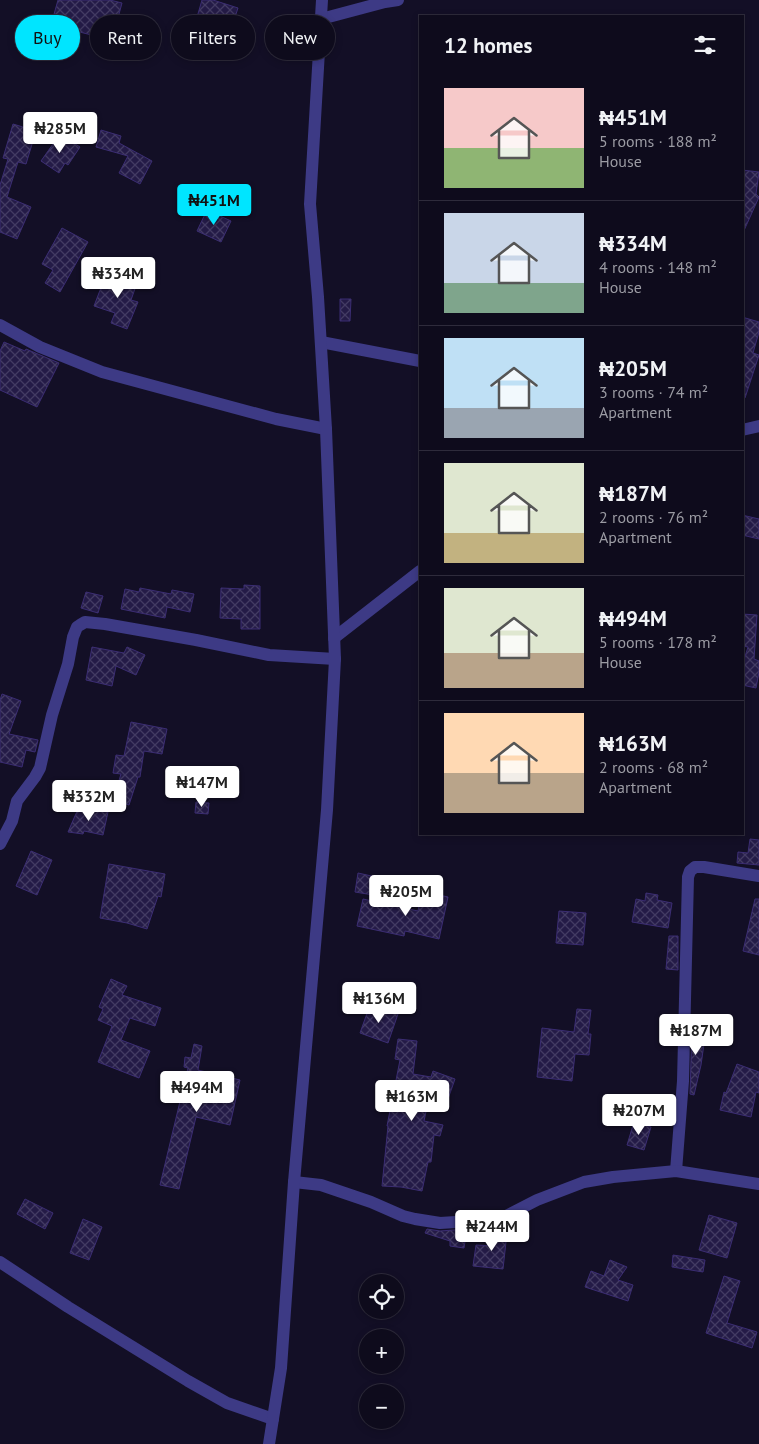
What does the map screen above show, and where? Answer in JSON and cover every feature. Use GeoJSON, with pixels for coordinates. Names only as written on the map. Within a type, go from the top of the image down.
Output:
{"type":"FeatureCollection","features":[{"type":"Feature","properties":{"kind":"street"},"geometry":{"type":"LineString","coordinates":[[322,0],[322,15]]}},
{"type":"Feature","properties":{"kind":"street"},"geometry":{"type":"LineString","coordinates":[[335,15],[398,0]]}},
{"type":"Feature","properties":{"kind":"street"},"geometry":{"type":"LineString","coordinates":[[269,1444],[281,1368],[294,1182],[328,810],[335,659],[326,428],[310,204],[319,60]]}},
{"type":"Feature","properties":{"kind":"street"},"geometry":{"type":"LineString","coordinates":[[1,326],[40,347],[102,372],[276,419],[326,428]]}},
{"type":"Feature","properties":{"kind":"street"},"geometry":{"type":"LineString","coordinates":[[321,342],[419,361]]}},
{"type":"Feature","properties":{"kind":"street"},"geometry":{"type":"LineString","coordinates":[[744,430],[759,426]]}},
{"type":"Feature","properties":{"kind":"street"},"geometry":{"type":"LineString","coordinates":[[334,638],[419,572]]}},
{"type":"Feature","properties":{"kind":"street"},"geometry":{"type":"LineString","coordinates":[[0,844],[12,821],[17,801],[40,768],[52,715],[68,664],[72,637],[80,625],[86,622],[105,624],[269,655],[335,659]]}},
{"type":"Feature","properties":{"kind":"street"},"geometry":{"type":"LineString","coordinates":[[676,1171],[683,1081],[688,877],[690,870],[695,866],[759,876]]}},
{"type":"Feature","properties":{"kind":"street"},"geometry":{"type":"LineString","coordinates":[[294,1182],[321,1185],[371,1202],[403,1216],[440,1223],[488,1220],[506,1216],[537,1200],[584,1182],[613,1177],[676,1171],[759,1184]]}},
{"type":"Feature","properties":{"kind":"street"},"geometry":{"type":"LineString","coordinates":[[0,1262],[68,1308],[188,1381],[227,1403],[273,1419]]}},
{"type":"Feature","properties":{"kind":"building"},"geometry":{"type":"Polygon","coordinates":[[[58,0],[110,0],[122,3],[119,15],[90,15],[90,35],[80,32],[80,15],[54,15],[58,0]]]}},
{"type":"Feature","properties":{"kind":"building"},"geometry":{"type":"Polygon","coordinates":[[[202,0],[213,0],[238,8],[236,15],[198,15],[202,0]]]}},
{"type":"Feature","properties":{"kind":"building"},"geometry":{"type":"Polygon","coordinates":[[[13,124],[36,131],[26,164],[18,162],[7,197],[31,207],[17,239],[0,232],[0,185],[8,159],[3,158],[13,124]]]}},
{"type":"Feature","properties":{"kind":"building"},"geometry":{"type":"Polygon","coordinates":[[[101,130],[121,136],[119,143],[152,161],[140,184],[119,173],[128,156],[96,147],[101,130]]]}},
{"type":"Feature","properties":{"kind":"building"},"geometry":{"type":"Polygon","coordinates":[[[60,134],[80,147],[68,165],[65,163],[59,173],[41,161],[60,134]]]}},
{"type":"Feature","properties":{"kind":"building"},"geometry":{"type":"Polygon","coordinates":[[[744,170],[759,172],[756,194],[759,197],[744,231],[744,170]]]}},
{"type":"Feature","properties":{"kind":"building"},"geometry":{"type":"Polygon","coordinates":[[[207,210],[231,221],[221,242],[197,231],[207,210]]]}},
{"type":"Feature","properties":{"kind":"building"},"geometry":{"type":"Polygon","coordinates":[[[62,228],[88,242],[60,292],[45,283],[53,270],[42,264],[62,228]]]}},
{"type":"Feature","properties":{"kind":"building"},"geometry":{"type":"Polygon","coordinates":[[[107,272],[137,283],[131,300],[138,302],[127,329],[111,323],[115,313],[94,306],[107,272]]]}},
{"type":"Feature","properties":{"kind":"building"},"geometry":{"type":"Polygon","coordinates":[[[340,299],[351,299],[350,321],[340,321],[340,299]]]}},
{"type":"Feature","properties":{"kind":"building"},"geometry":{"type":"Polygon","coordinates":[[[744,318],[759,322],[759,332],[753,353],[759,355],[745,398],[744,318]]]}},
{"type":"Feature","properties":{"kind":"building"},"geometry":{"type":"Polygon","coordinates":[[[4,342],[59,363],[37,407],[0,390],[0,351],[4,342]]]}},
{"type":"Feature","properties":{"kind":"building"},"geometry":{"type":"Polygon","coordinates":[[[744,515],[759,519],[759,539],[744,535],[744,515]]]}},
{"type":"Feature","properties":{"kind":"building"},"geometry":{"type":"Polygon","coordinates":[[[244,585],[260,586],[260,629],[241,629],[241,619],[220,618],[221,588],[244,589],[244,585]]]}},
{"type":"Feature","properties":{"kind":"building"},"geometry":{"type":"Polygon","coordinates":[[[140,588],[171,594],[172,590],[194,594],[190,612],[167,607],[165,618],[121,609],[125,589],[139,592],[140,588]]]}},
{"type":"Feature","properties":{"kind":"building"},"geometry":{"type":"Polygon","coordinates":[[[86,592],[103,596],[98,613],[81,608],[86,592]]]}},
{"type":"Feature","properties":{"kind":"building"},"geometry":{"type":"Polygon","coordinates":[[[744,614],[757,615],[754,659],[759,661],[759,672],[756,688],[744,685],[744,660],[748,647],[744,646],[744,614]]]}},
{"type":"Feature","properties":{"kind":"building"},"geometry":{"type":"Polygon","coordinates":[[[92,647],[124,653],[127,647],[145,655],[136,675],[116,666],[112,686],[86,680],[92,647]]]}},
{"type":"Feature","properties":{"kind":"building"},"geometry":{"type":"Polygon","coordinates":[[[2,694],[21,701],[9,734],[38,740],[35,752],[26,750],[22,767],[0,762],[0,700],[2,694]]]}},
{"type":"Feature","properties":{"kind":"building"},"geometry":{"type":"Polygon","coordinates":[[[131,722],[167,729],[162,754],[144,751],[140,777],[138,777],[129,805],[113,800],[121,774],[113,773],[116,755],[124,756],[131,722]]]}},
{"type":"Feature","properties":{"kind":"building"},"geometry":{"type":"Polygon","coordinates":[[[196,802],[209,803],[208,814],[195,813],[196,802]]]}},
{"type":"Feature","properties":{"kind":"building"},"geometry":{"type":"Polygon","coordinates":[[[78,809],[89,814],[91,809],[108,812],[103,835],[84,831],[83,834],[68,832],[78,809]]]}},
{"type":"Feature","properties":{"kind":"building"},"geometry":{"type":"Polygon","coordinates":[[[750,839],[759,840],[759,865],[737,863],[738,852],[748,853],[750,839]]]}},
{"type":"Feature","properties":{"kind":"building"},"geometry":{"type":"Polygon","coordinates":[[[31,851],[52,860],[37,895],[16,886],[31,851]]]}},
{"type":"Feature","properties":{"kind":"building"},"geometry":{"type":"Polygon","coordinates":[[[109,864],[165,874],[161,897],[158,896],[147,929],[100,918],[109,864]]]}},
{"type":"Feature","properties":{"kind":"building"},"geometry":{"type":"Polygon","coordinates":[[[358,873],[376,877],[373,895],[355,892],[358,873]]]}},
{"type":"Feature","properties":{"kind":"building"},"geometry":{"type":"Polygon","coordinates":[[[422,891],[448,897],[439,939],[405,931],[404,936],[357,926],[363,899],[418,911],[422,891]]]}},
{"type":"Feature","properties":{"kind":"building"},"geometry":{"type":"Polygon","coordinates":[[[646,893],[658,895],[657,900],[672,903],[668,928],[632,922],[636,899],[645,901],[646,893]]]}},
{"type":"Feature","properties":{"kind":"building"},"geometry":{"type":"Polygon","coordinates":[[[755,899],[759,899],[759,955],[743,951],[755,899]]]}},
{"type":"Feature","properties":{"kind":"building"},"geometry":{"type":"Polygon","coordinates":[[[559,911],[586,913],[583,945],[556,943],[559,911]]]}},
{"type":"Feature","properties":{"kind":"building"},"geometry":{"type":"Polygon","coordinates":[[[669,936],[678,936],[678,970],[666,969],[669,936]]]}},
{"type":"Feature","properties":{"kind":"building"},"geometry":{"type":"Polygon","coordinates":[[[111,979],[127,986],[122,995],[161,1008],[155,1026],[130,1018],[121,1040],[150,1051],[139,1078],[98,1062],[112,1026],[98,1020],[103,1009],[99,1007],[111,979]]]}},
{"type":"Feature","properties":{"kind":"building"},"geometry":{"type":"Polygon","coordinates":[[[370,1005],[398,1014],[388,1043],[360,1033],[370,1005]]]}},
{"type":"Feature","properties":{"kind":"building"},"geometry":{"type":"Polygon","coordinates":[[[577,1009],[591,1010],[588,1034],[591,1034],[589,1055],[575,1054],[572,1081],[537,1077],[542,1028],[574,1032],[577,1009]]]}},
{"type":"Feature","properties":{"kind":"building"},"geometry":{"type":"Polygon","coordinates":[[[692,1028],[706,1030],[694,1095],[690,1094],[692,1028]]]}},
{"type":"Feature","properties":{"kind":"building"},"geometry":{"type":"Polygon","coordinates":[[[398,1039],[417,1041],[413,1074],[431,1077],[433,1071],[455,1079],[448,1099],[430,1093],[424,1121],[443,1125],[440,1136],[434,1135],[431,1162],[428,1162],[422,1191],[382,1186],[387,1126],[400,1060],[395,1059],[398,1039]]]}},
{"type":"Feature","properties":{"kind":"building"},"geometry":{"type":"Polygon","coordinates":[[[194,1044],[202,1046],[198,1070],[240,1080],[230,1125],[196,1117],[179,1189],[160,1185],[188,1068],[184,1067],[185,1057],[191,1058],[194,1044]]]}},
{"type":"Feature","properties":{"kind":"building"},"geometry":{"type":"Polygon","coordinates":[[[737,1064],[759,1072],[759,1093],[756,1092],[751,1117],[720,1110],[724,1092],[726,1093],[737,1064]]]}},
{"type":"Feature","properties":{"kind":"building"},"geometry":{"type":"Polygon","coordinates":[[[634,1122],[651,1127],[644,1150],[627,1145],[634,1122]]]}},
{"type":"Feature","properties":{"kind":"building"},"geometry":{"type":"Polygon","coordinates":[[[25,1199],[53,1213],[45,1229],[17,1214],[25,1199]]]}},
{"type":"Feature","properties":{"kind":"building"},"geometry":{"type":"Polygon","coordinates":[[[709,1215],[737,1223],[727,1258],[699,1250],[709,1215]]]}},
{"type":"Feature","properties":{"kind":"building"},"geometry":{"type":"Polygon","coordinates":[[[83,1219],[102,1227],[89,1260],[70,1253],[83,1219]]]}},
{"type":"Feature","properties":{"kind":"building"},"geometry":{"type":"Polygon","coordinates":[[[508,1224],[503,1269],[473,1266],[476,1245],[495,1246],[502,1225],[508,1224]]]}},
{"type":"Feature","properties":{"kind":"building"},"geometry":{"type":"Polygon","coordinates":[[[427,1229],[440,1231],[467,1229],[464,1248],[450,1246],[450,1241],[425,1233],[427,1229]]]}},
{"type":"Feature","properties":{"kind":"building"},"geometry":{"type":"Polygon","coordinates":[[[673,1255],[705,1260],[703,1272],[672,1267],[673,1255]]]}},
{"type":"Feature","properties":{"kind":"building"},"geometry":{"type":"Polygon","coordinates":[[[610,1260],[627,1267],[618,1280],[633,1285],[628,1301],[585,1287],[591,1271],[604,1276],[610,1260]]]}},
{"type":"Feature","properties":{"kind":"building"},"geometry":{"type":"Polygon","coordinates":[[[724,1276],[740,1281],[727,1323],[757,1332],[752,1348],[706,1333],[724,1276]]]}}]}
